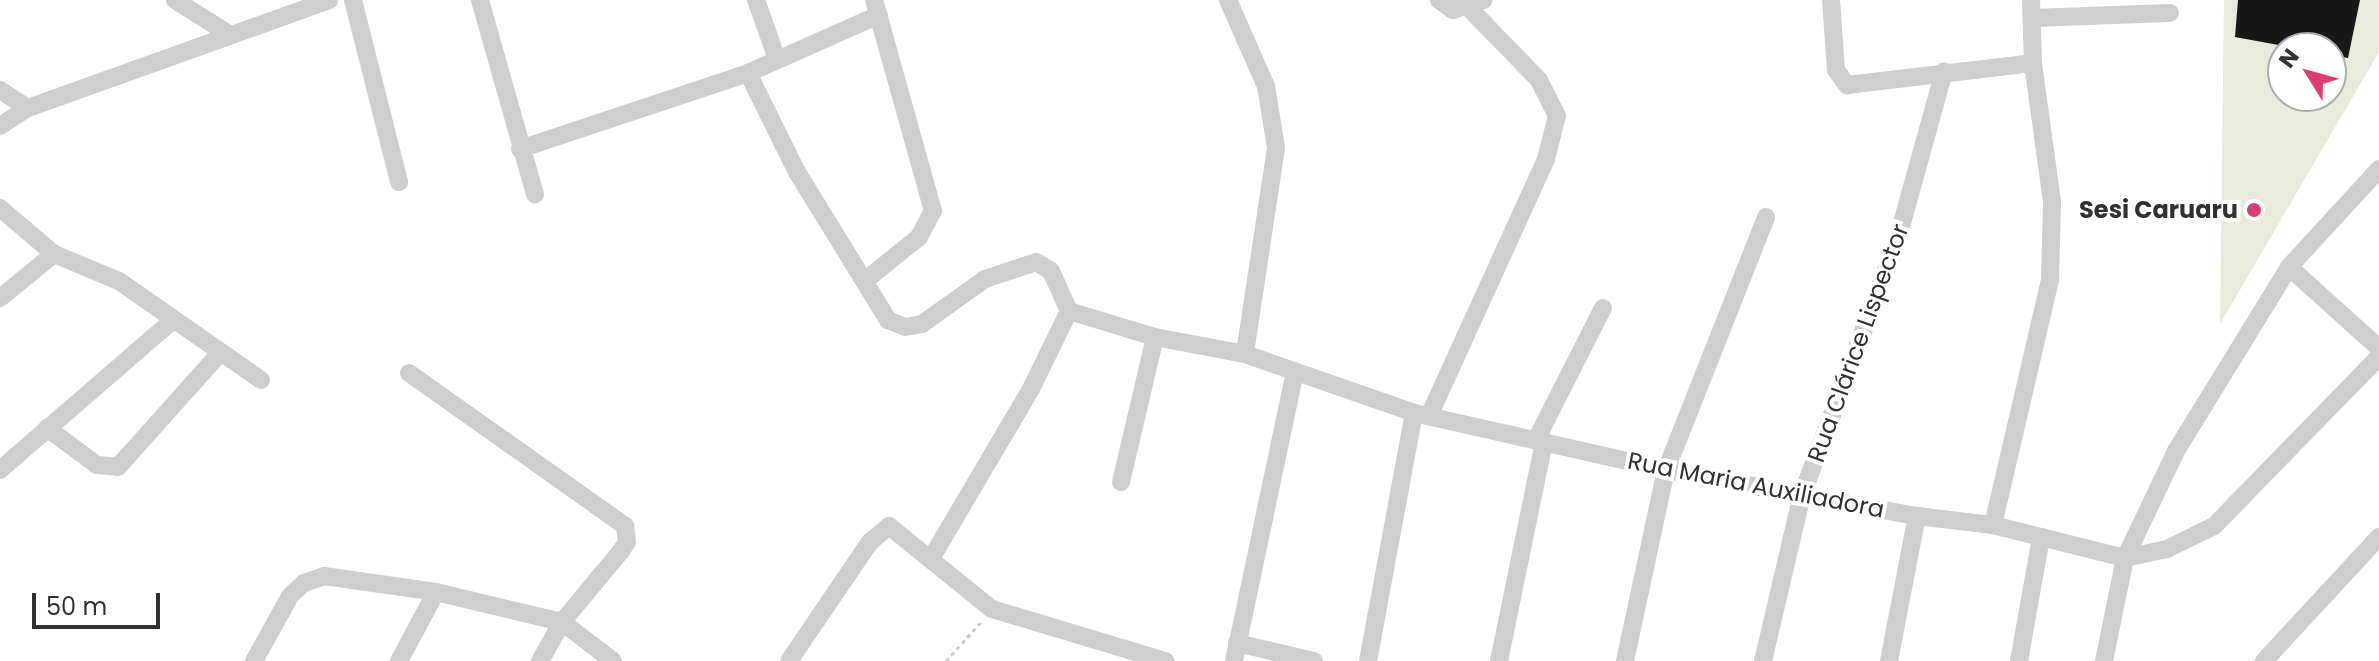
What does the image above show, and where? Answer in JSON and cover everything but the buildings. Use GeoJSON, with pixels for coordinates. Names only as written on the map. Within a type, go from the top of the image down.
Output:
{"type":"FeatureCollection","features":[{"type":"Feature","properties":{"kind":"street"},"geometry":{"type":"LineString","coordinates":[[175,0],[227,33]]}},
{"type":"Feature","properties":{"kind":"street"},"geometry":{"type":"LineString","coordinates":[[0,126],[28,108],[227,33],[329,0]]}},
{"type":"Feature","properties":{"kind":"street"},"geometry":{"type":"LineString","coordinates":[[353,0],[399,182]]}},
{"type":"Feature","properties":{"kind":"street"},"geometry":{"type":"LineString","coordinates":[[480,0],[535,194]]}},
{"type":"Feature","properties":{"kind":"street"},"geometry":{"type":"LineString","coordinates":[[756,0],[777,59]]}},
{"type":"Feature","properties":{"kind":"street"},"geometry":{"type":"LineString","coordinates":[[1228,0],[1266,86],[1276,148],[1245,354]]}},
{"type":"Feature","properties":{"kind":"street"},"geometry":{"type":"LineString","coordinates":[[1368,661],[1421,415],[1546,159],[1557,116],[1539,80],[1476,3],[1447,9],[1439,0]]}},
{"type":"Feature","properties":{"kind":"street"},"geometry":{"type":"LineString","coordinates":[[1831,0],[1836,70],[1843,83],[2033,63]]}},
{"type":"Feature","properties":{"kind":"street"},"geometry":{"type":"LineString","coordinates":[[520,149],[748,73],[876,8],[933,211],[919,237],[867,279]]}},
{"type":"Feature","properties":{"kind":"street"},"geometry":{"type":"LineString","coordinates":[[1993,525],[2050,280],[2052,202],[2033,63],[2031,9],[2170,13]]}},
{"type":"Feature","properties":{"kind":"street","name":"Rua Clárice Lispector"},"geometry":{"type":"LineString","coordinates":[[1763,661],[1802,495],[1897,241],[1944,71]]}},
{"type":"Feature","properties":{"kind":"street"},"geometry":{"type":"LineString","coordinates":[[748,73],[797,172],[867,279],[888,320],[905,327],[922,324],[985,279],[1036,262],[1051,271],[1069,311],[1031,389],[932,557]]}},
{"type":"Feature","properties":{"kind":"street"},"geometry":{"type":"LineString","coordinates":[[0,90],[28,108]]}},
{"type":"Feature","properties":{"kind":"street"},"geometry":{"type":"LineString","coordinates":[[2104,661],[2125,558],[2176,451],[2289,267],[2379,169]]}},
{"type":"Feature","properties":{"kind":"street"},"geometry":{"type":"LineString","coordinates":[[0,208],[54,254],[119,281],[261,380]]}},
{"type":"Feature","properties":{"kind":"street"},"geometry":{"type":"LineString","coordinates":[[1625,661],[1666,470],[1766,217]]}},
{"type":"Feature","properties":{"kind":"street"},"geometry":{"type":"LineString","coordinates":[[0,298],[54,254]]}},
{"type":"Feature","properties":{"kind":"street"},"geometry":{"type":"LineString","coordinates":[[2289,267],[2379,348]]}},
{"type":"Feature","properties":{"kind":"street"},"geometry":{"type":"LineString","coordinates":[[1499,661],[1540,441],[1603,308]]}},
{"type":"Feature","properties":{"kind":"street","name":"Rua Maria Auxiliadora"},"geometry":{"type":"LineString","coordinates":[[1069,311],[1155,337],[1245,354],[1421,415],[1666,470],[1917,516],[1993,525],[2125,558]]}},
{"type":"Feature","properties":{"kind":"street"},"geometry":{"type":"LineString","coordinates":[[0,470],[173,320]]}},
{"type":"Feature","properties":{"kind":"street"},"geometry":{"type":"LineString","coordinates":[[1121,482],[1155,337]]}},
{"type":"Feature","properties":{"kind":"street"},"geometry":{"type":"LineString","coordinates":[[47,428],[97,465],[118,467],[220,353]]}},
{"type":"Feature","properties":{"kind":"street"},"geometry":{"type":"LineString","coordinates":[[2125,558],[2167,549],[2214,526],[2379,357]]}},
{"type":"Feature","properties":{"kind":"street"},"geometry":{"type":"LineString","coordinates":[[1295,371],[1236,652],[1314,661]]}},
{"type":"Feature","properties":{"kind":"street"},"geometry":{"type":"LineString","coordinates":[[409,373],[625,526],[627,542],[562,622],[540,661]]}},
{"type":"Feature","properties":{"kind":"street"},"geometry":{"type":"LineString","coordinates":[[1889,661],[1917,516]]}},
{"type":"Feature","properties":{"kind":"street"},"geometry":{"type":"LineString","coordinates":[[789,661],[870,542],[889,526],[932,557],[992,609],[1165,661]]}},
{"type":"Feature","properties":{"kind":"street"},"geometry":{"type":"LineString","coordinates":[[2019,661],[2041,537]]}},
{"type":"Feature","properties":{"kind":"street"},"geometry":{"type":"LineString","coordinates":[[2264,661],[2379,537]]}},
{"type":"Feature","properties":{"kind":"street"},"geometry":{"type":"LineString","coordinates":[[254,661],[304,583],[324,576],[436,592],[562,622],[613,661]]}},
{"type":"Feature","properties":{"kind":"street"},"geometry":{"type":"LineString","coordinates":[[399,661],[436,592]]}},
{"type":"Feature","properties":{"kind":"path"},"geometry":{"type":"LineString","coordinates":[[946,661],[992,609]]}},
{"type":"Feature","properties":{"kind":"shaded area","name":"Sesi Caruaru"},"geometry":{"type":"Polygon","coordinates":[[[2224,0],[2379,0],[2379,52],[2347,107],[2347,32],[2267,32],[2267,112],[2344,112],[2220,324],[2224,0]]]}},
{"type":"Feature","properties":{"kind":"place","name":"Sesi Caruaru"},"geometry":{"type":"Point","coordinates":[2254,210]}}]}
